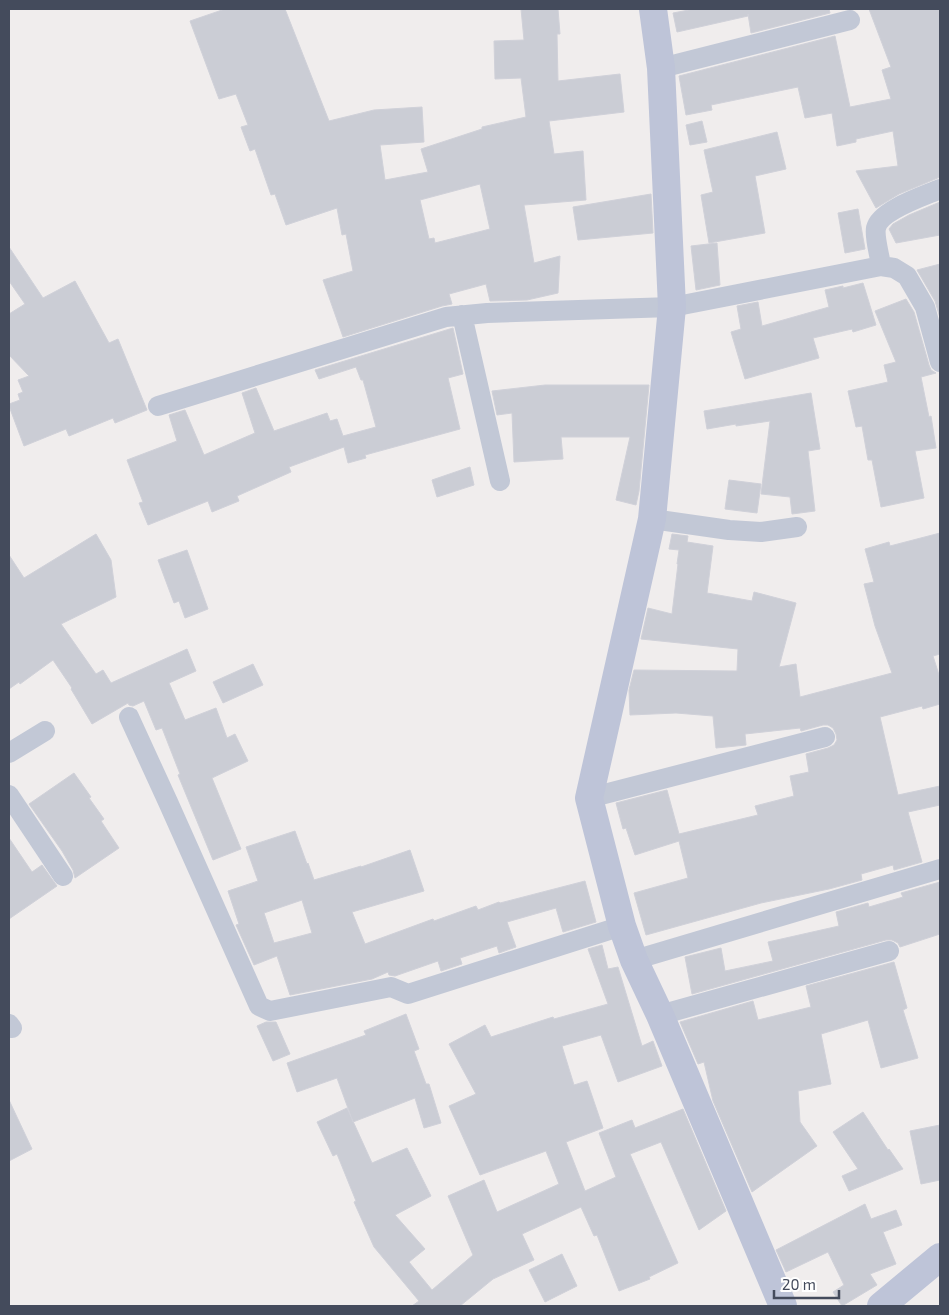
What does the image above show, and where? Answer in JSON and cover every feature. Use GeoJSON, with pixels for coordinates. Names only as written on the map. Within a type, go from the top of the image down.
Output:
{"type":"FeatureCollection","features":[{"type":"Feature","properties":{"kind":"main road"},"geometry":{"type":"LineString","coordinates":[[653,9],[661,68],[672,308],[652,519],[589,798],[622,926],[634,960],[660,1015],[783,1306]]}},
{"type":"Feature","properties":{"kind":"main road"},"geometry":{"type":"LineString","coordinates":[[881,1306],[940,1257]]}},
{"type":"Feature","properties":{"kind":"street"},"geometry":{"type":"LineString","coordinates":[[661,68],[850,20]]}},
{"type":"Feature","properties":{"kind":"street"},"geometry":{"type":"LineString","coordinates":[[881,266],[875,230],[879,220],[887,213],[940,189]]}},
{"type":"Feature","properties":{"kind":"street"},"geometry":{"type":"LineString","coordinates":[[158,406],[436,320],[462,315],[672,308],[881,266],[894,268],[907,276],[925,307],[940,362]]}},
{"type":"Feature","properties":{"kind":"street"},"geometry":{"type":"LineString","coordinates":[[462,315],[500,481]]}},
{"type":"Feature","properties":{"kind":"street"},"geometry":{"type":"LineString","coordinates":[[652,519],[729,530],[761,532],[797,528]]}},
{"type":"Feature","properties":{"kind":"street"},"geometry":{"type":"LineString","coordinates":[[129,717],[250,990],[259,1006],[270,1010],[391,987],[408,994],[622,926]]}},
{"type":"Feature","properties":{"kind":"street"},"geometry":{"type":"LineString","coordinates":[[9,753],[45,731]]}},
{"type":"Feature","properties":{"kind":"street"},"geometry":{"type":"LineString","coordinates":[[589,798],[825,737]]}},
{"type":"Feature","properties":{"kind":"street"},"geometry":{"type":"LineString","coordinates":[[9,795],[63,876]]}},
{"type":"Feature","properties":{"kind":"street"},"geometry":{"type":"LineString","coordinates":[[634,960],[940,869]]}},
{"type":"Feature","properties":{"kind":"street"},"geometry":{"type":"LineString","coordinates":[[660,1015],[889,951]]}},
{"type":"Feature","properties":{"kind":"building"},"geometry":{"type":"Polygon","coordinates":[[[225,9],[285,9],[329,121],[374,110],[422,107],[424,142],[380,145],[385,180],[428,172],[421,149],[482,129],[482,127],[526,117],[521,78],[495,79],[494,41],[524,40],[521,9],[558,9],[560,34],[557,34],[558,81],[620,74],[624,112],[549,121],[554,154],[583,151],[586,200],[524,205],[534,263],[560,256],[558,293],[527,300],[490,301],[486,284],[449,294],[452,304],[343,337],[323,280],[353,271],[346,234],[342,235],[337,208],[286,225],[275,194],[271,195],[255,149],[250,151],[241,127],[248,125],[236,94],[219,99],[190,21],[225,9]],[[480,184],[420,200],[429,239],[434,238],[435,243],[490,229],[480,184]]]}},
{"type":"Feature","properties":{"kind":"building"},"geometry":{"type":"Polygon","coordinates":[[[694,9],[829,9],[830,13],[751,33],[748,14],[748,16],[677,32],[673,13],[694,9]]]}},
{"type":"Feature","properties":{"kind":"building"},"geometry":{"type":"Polygon","coordinates":[[[869,9],[940,9],[940,177],[899,194],[876,208],[856,171],[898,166],[893,131],[856,139],[856,142],[837,146],[832,113],[805,118],[798,87],[711,105],[712,110],[686,115],[679,76],[835,36],[850,107],[891,99],[882,70],[891,67],[869,9]]]}},
{"type":"Feature","properties":{"kind":"building"},"geometry":{"type":"Polygon","coordinates":[[[702,121],[707,142],[690,145],[686,125],[702,121]]]}},
{"type":"Feature","properties":{"kind":"building"},"geometry":{"type":"Polygon","coordinates":[[[777,132],[786,169],[755,176],[765,233],[709,243],[701,195],[713,192],[704,150],[777,132]]]}},
{"type":"Feature","properties":{"kind":"building"},"geometry":{"type":"Polygon","coordinates":[[[651,194],[653,233],[578,240],[573,207],[651,194]]]}},
{"type":"Feature","properties":{"kind":"building"},"geometry":{"type":"Polygon","coordinates":[[[940,202],[940,235],[896,243],[889,229],[893,224],[940,202]]]}},
{"type":"Feature","properties":{"kind":"building"},"geometry":{"type":"Polygon","coordinates":[[[858,209],[865,249],[845,253],[838,213],[858,209]]]}},
{"type":"Feature","properties":{"kind":"building"},"geometry":{"type":"Polygon","coordinates":[[[717,243],[720,285],[696,290],[691,246],[717,243]]]}},
{"type":"Feature","properties":{"kind":"building"},"geometry":{"type":"Polygon","coordinates":[[[9,247],[43,298],[75,281],[109,343],[118,339],[147,410],[115,423],[113,418],[69,436],[66,429],[24,446],[9,406],[9,404],[20,400],[18,394],[23,392],[18,380],[29,376],[9,355],[9,314],[25,304],[9,281],[9,247]]]}},
{"type":"Feature","properties":{"kind":"building"},"geometry":{"type":"Polygon","coordinates":[[[940,264],[940,318],[935,301],[917,270],[940,264]]]}},
{"type":"Feature","properties":{"kind":"building"},"geometry":{"type":"Polygon","coordinates":[[[863,283],[876,325],[853,332],[852,329],[813,338],[819,358],[745,379],[731,332],[741,329],[737,306],[758,302],[762,326],[829,307],[825,290],[863,283]]]}},
{"type":"Feature","properties":{"kind":"building"},"geometry":{"type":"Polygon","coordinates":[[[906,299],[914,312],[931,370],[936,373],[921,377],[929,417],[931,416],[936,448],[915,451],[924,498],[881,507],[872,460],[868,460],[862,426],[856,427],[848,391],[888,382],[884,365],[896,362],[875,311],[906,299]]]}},
{"type":"Feature","properties":{"kind":"building"},"geometry":{"type":"Polygon","coordinates":[[[453,328],[463,374],[448,378],[460,429],[365,455],[366,458],[348,463],[344,447],[289,467],[291,472],[237,496],[239,501],[212,512],[208,501],[148,525],[139,503],[143,502],[127,460],[177,441],[169,415],[185,410],[204,455],[255,433],[242,393],[256,388],[274,431],[327,413],[330,421],[337,419],[343,436],[376,427],[363,380],[361,380],[356,367],[319,379],[315,370],[453,328]]]}},
{"type":"Feature","properties":{"kind":"building"},"geometry":{"type":"Polygon","coordinates":[[[545,385],[649,385],[636,505],[616,500],[630,437],[561,437],[563,459],[514,462],[512,413],[497,415],[492,391],[545,385]]]}},
{"type":"Feature","properties":{"kind":"building"},"geometry":{"type":"Polygon","coordinates":[[[811,393],[820,449],[808,451],[815,511],[792,514],[790,497],[761,494],[770,421],[707,429],[704,411],[811,393]]]}},
{"type":"Feature","properties":{"kind":"building"},"geometry":{"type":"Polygon","coordinates":[[[470,467],[474,485],[437,497],[432,480],[470,467]]]}},
{"type":"Feature","properties":{"kind":"building"},"geometry":{"type":"Polygon","coordinates":[[[729,480],[761,484],[757,513],[725,509],[729,480]]]}},
{"type":"Feature","properties":{"kind":"building"},"geometry":{"type":"Polygon","coordinates":[[[940,533],[940,654],[933,656],[940,678],[940,704],[923,709],[922,706],[880,717],[898,795],[940,786],[940,805],[908,812],[922,862],[894,870],[893,865],[861,874],[862,880],[761,903],[646,935],[634,893],[688,878],[679,841],[635,855],[626,828],[623,829],[616,803],[667,790],[679,834],[758,815],[755,806],[794,796],[790,776],[809,772],[806,754],[828,748],[834,745],[837,740],[833,728],[823,725],[801,731],[800,728],[745,734],[746,745],[716,748],[713,716],[676,713],[630,715],[629,690],[634,670],[737,671],[738,649],[641,639],[648,608],[672,614],[679,550],[669,549],[672,534],[688,536],[687,542],[713,546],[707,593],[752,601],[754,592],[796,603],[779,667],[796,664],[800,697],[892,673],[875,626],[864,584],[874,582],[865,549],[889,542],[890,546],[940,533]]]}},
{"type":"Feature","properties":{"kind":"building"},"geometry":{"type":"Polygon","coordinates":[[[96,534],[111,560],[116,597],[61,624],[96,674],[103,670],[111,683],[187,649],[196,671],[169,683],[185,720],[216,708],[227,738],[235,734],[248,761],[212,778],[241,849],[213,860],[178,775],[180,774],[162,728],[156,730],[144,701],[133,706],[128,703],[92,724],[72,688],[53,660],[20,684],[19,682],[9,689],[9,555],[24,578],[96,534]]]}},
{"type":"Feature","properties":{"kind":"building"},"geometry":{"type":"Polygon","coordinates":[[[187,550],[208,609],[185,618],[179,601],[174,603],[158,560],[187,550]]]}},
{"type":"Feature","properties":{"kind":"building"},"geometry":{"type":"Polygon","coordinates":[[[253,664],[263,685],[223,703],[213,682],[253,664]]]}},
{"type":"Feature","properties":{"kind":"building"},"geometry":{"type":"Polygon","coordinates":[[[74,773],[91,797],[89,798],[104,819],[101,821],[119,848],[75,878],[73,870],[62,851],[29,804],[74,773]]]}},
{"type":"Feature","properties":{"kind":"building"},"geometry":{"type":"Polygon","coordinates":[[[295,831],[314,880],[361,867],[410,850],[424,891],[352,912],[365,944],[433,919],[434,921],[476,906],[478,910],[499,902],[585,881],[596,922],[563,932],[556,908],[507,922],[516,947],[499,953],[497,946],[460,958],[462,964],[441,971],[438,961],[395,976],[389,975],[388,972],[372,979],[290,995],[277,956],[254,965],[236,925],[239,924],[228,891],[258,881],[246,847],[295,831]],[[302,900],[264,913],[274,943],[312,933],[302,900]]]}},
{"type":"Feature","properties":{"kind":"building"},"geometry":{"type":"Polygon","coordinates":[[[9,838],[32,872],[42,865],[57,886],[9,919],[9,838]]]}},
{"type":"Feature","properties":{"kind":"building"},"geometry":{"type":"Polygon","coordinates":[[[940,882],[940,934],[900,947],[898,943],[892,940],[886,940],[692,994],[685,957],[721,948],[725,971],[773,961],[768,942],[839,926],[836,912],[868,903],[869,907],[903,897],[901,893],[940,882]]]}},
{"type":"Feature","properties":{"kind":"building"},"geometry":{"type":"Polygon","coordinates":[[[602,945],[608,969],[618,967],[642,1046],[653,1041],[662,1066],[618,1082],[601,1035],[562,1046],[574,1085],[587,1081],[603,1128],[566,1142],[585,1191],[616,1177],[599,1133],[632,1120],[635,1128],[683,1109],[726,1211],[699,1230],[661,1142],[630,1154],[678,1263],[649,1277],[650,1279],[619,1291],[597,1235],[594,1236],[581,1207],[522,1234],[534,1260],[493,1279],[460,1306],[412,1306],[419,1301],[374,1247],[354,1202],[356,1201],[337,1154],[333,1156],[317,1122],[347,1108],[372,1163],[407,1148],[431,1196],[395,1215],[425,1249],[409,1262],[432,1290],[473,1255],[448,1196],[484,1180],[497,1212],[559,1184],[546,1151],[480,1175],[449,1106],[476,1094],[449,1044],[485,1025],[491,1037],[553,1017],[554,1019],[608,1004],[588,949],[602,945]]]}},
{"type":"Feature","properties":{"kind":"building"},"geometry":{"type":"Polygon","coordinates":[[[894,962],[907,1008],[903,1010],[918,1058],[881,1068],[868,1020],[821,1034],[831,1084],[798,1091],[800,1122],[817,1146],[752,1192],[713,1101],[704,1062],[698,1064],[680,1022],[753,1001],[758,1020],[811,1007],[806,986],[894,962]]]}},
{"type":"Feature","properties":{"kind":"building"},"geometry":{"type":"Polygon","coordinates":[[[406,1014],[419,1049],[414,1051],[426,1084],[429,1084],[441,1123],[424,1128],[415,1098],[353,1122],[337,1078],[297,1092],[287,1063],[366,1035],[364,1031],[406,1014]]]}},
{"type":"Feature","properties":{"kind":"building"},"geometry":{"type":"Polygon","coordinates":[[[266,1022],[276,1022],[290,1054],[273,1061],[257,1026],[266,1022]]]}},
{"type":"Feature","properties":{"kind":"building"},"geometry":{"type":"Polygon","coordinates":[[[9,1100],[32,1149],[9,1161],[9,1100]]]}},
{"type":"Feature","properties":{"kind":"building"},"geometry":{"type":"Polygon","coordinates":[[[863,1112],[903,1169],[849,1191],[842,1176],[858,1169],[833,1132],[863,1112]]]}},
{"type":"Feature","properties":{"kind":"building"},"geometry":{"type":"Polygon","coordinates":[[[940,1125],[940,1180],[921,1184],[910,1131],[940,1125]]]}},
{"type":"Feature","properties":{"kind":"building"},"geometry":{"type":"Polygon","coordinates":[[[865,1204],[871,1219],[896,1210],[902,1225],[883,1232],[896,1264],[870,1274],[877,1285],[842,1306],[833,1292],[844,1285],[828,1252],[786,1272],[776,1250],[865,1204]]]}},
{"type":"Feature","properties":{"kind":"building"},"geometry":{"type":"Polygon","coordinates":[[[562,1254],[577,1286],[545,1302],[529,1270],[562,1254]]]}}]}
